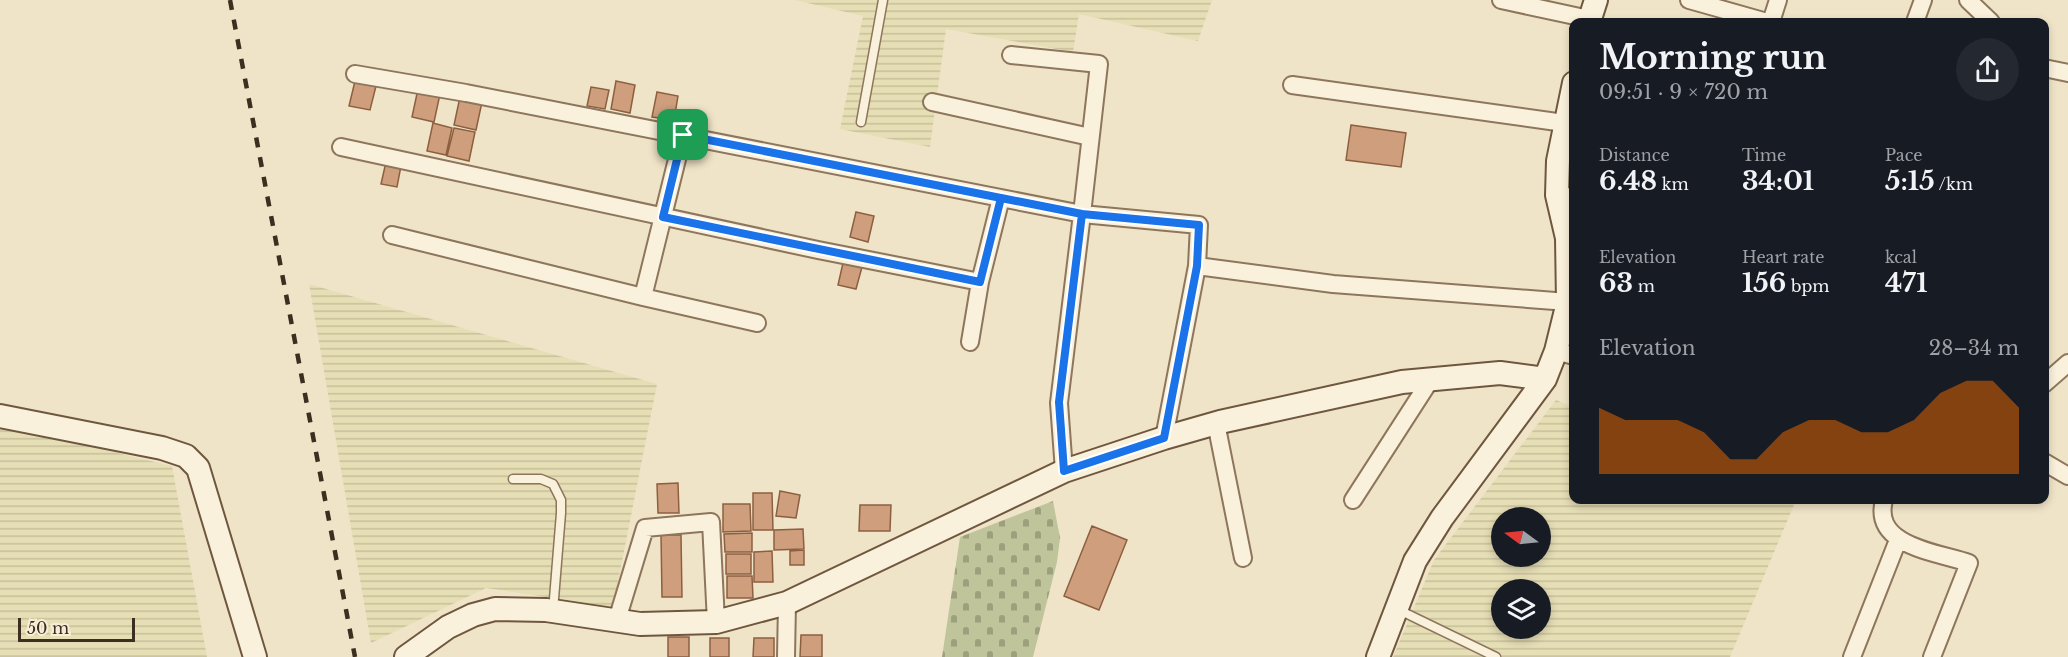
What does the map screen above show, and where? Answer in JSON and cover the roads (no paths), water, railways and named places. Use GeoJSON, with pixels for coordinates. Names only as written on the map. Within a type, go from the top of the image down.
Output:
{"type":"FeatureCollection","features":[{"type":"Feature","properties":{"kind":"street"},"geometry":{"type":"LineString","coordinates":[[1501,0],[1591,14]]}},
{"type":"Feature","properties":{"kind":"street"},"geometry":{"type":"LineString","coordinates":[[1689,0],[1754,18]]}},
{"type":"Feature","properties":{"kind":"street"},"geometry":{"type":"LineString","coordinates":[[1771,18],[1778,0]]}},
{"type":"Feature","properties":{"kind":"street"},"geometry":{"type":"LineString","coordinates":[[1916,18],[1923,0]]}},
{"type":"Feature","properties":{"kind":"street"},"geometry":{"type":"LineString","coordinates":[[1966,1],[1986,18]]}},
{"type":"Feature","properties":{"kind":"street"},"geometry":{"type":"LineString","coordinates":[[1011,55],[1099,64],[1059,402],[1064,471]]}},
{"type":"Feature","properties":{"kind":"street"},"geometry":{"type":"LineString","coordinates":[[2049,69],[2068,73]]}},
{"type":"Feature","properties":{"kind":"street"},"geometry":{"type":"LineString","coordinates":[[355,74],[683,135],[1082,214],[1199,225],[1197,266],[1164,438]]}},
{"type":"Feature","properties":{"kind":"street"},"geometry":{"type":"LineString","coordinates":[[1292,84],[1564,123]]}},
{"type":"Feature","properties":{"kind":"street"},"geometry":{"type":"LineString","coordinates":[[932,102],[1090,137]]}},
{"type":"Feature","properties":{"kind":"street"},"geometry":{"type":"LineString","coordinates":[[1378,657],[1415,561],[1431,535],[1565,353],[1568,302],[1567,238],[1565,196],[1558,161],[1569,103]]}},
{"type":"Feature","properties":{"kind":"street"},"geometry":{"type":"LineString","coordinates":[[643,297],[683,135]]}},
{"type":"Feature","properties":{"kind":"street"},"geometry":{"type":"LineString","coordinates":[[341,147],[663,217],[980,282]]}},
{"type":"Feature","properties":{"kind":"street"},"geometry":{"type":"LineString","coordinates":[[970,342],[980,282],[1001,198]]}},
{"type":"Feature","properties":{"kind":"street"},"geometry":{"type":"LineString","coordinates":[[392,235],[757,323]]}},
{"type":"Feature","properties":{"kind":"street"},"geometry":{"type":"LineString","coordinates":[[1197,266],[1333,284],[1568,302]]}},
{"type":"Feature","properties":{"kind":"street"},"geometry":{"type":"LineString","coordinates":[[2049,380],[2068,363]]}},
{"type":"Feature","properties":{"kind":"street"},"geometry":{"type":"LineString","coordinates":[[406,657],[448,627],[473,615],[495,609],[553,611],[640,624],[716,622],[787,603],[1064,471],[1164,438],[1216,423],[1402,382],[1500,373],[1545,379]]}},
{"type":"Feature","properties":{"kind":"street"},"geometry":{"type":"LineString","coordinates":[[1353,500],[1431,379]]}},
{"type":"Feature","properties":{"kind":"street"},"geometry":{"type":"LineString","coordinates":[[0,416],[141,442],[186,456],[198,468],[255,657]]}},
{"type":"Feature","properties":{"kind":"street"},"geometry":{"type":"LineString","coordinates":[[1216,423],[1243,558]]}},
{"type":"Feature","properties":{"kind":"street"},"geometry":{"type":"LineString","coordinates":[[2049,465],[2068,476]]}},
{"type":"Feature","properties":{"kind":"street"},"geometry":{"type":"LineString","coordinates":[[1883,504],[1881,513],[1886,529],[1898,540],[1969,563],[1932,657]]}},
{"type":"Feature","properties":{"kind":"street"},"geometry":{"type":"LineString","coordinates":[[617,620],[645,528],[711,522],[716,622]]}},
{"type":"Feature","properties":{"kind":"street"},"geometry":{"type":"LineString","coordinates":[[1852,657],[1898,540]]}},
{"type":"Feature","properties":{"kind":"street"},"geometry":{"type":"LineString","coordinates":[[786,657],[787,603]]}},
{"type":"Feature","properties":{"kind":"lane"},"geometry":{"type":"LineString","coordinates":[[861,122],[883,0]]}},
{"type":"Feature","properties":{"kind":"lane"},"geometry":{"type":"LineString","coordinates":[[513,479],[541,479],[553,484],[561,500],[553,611]]}},
{"type":"Feature","properties":{"kind":"lane"},"geometry":{"type":"LineString","coordinates":[[1396,608],[1496,657]]}},
{"type":"Feature","properties":{"kind":"railway"},"geometry":{"type":"LineString","coordinates":[[230,0],[355,657]]}}]}
